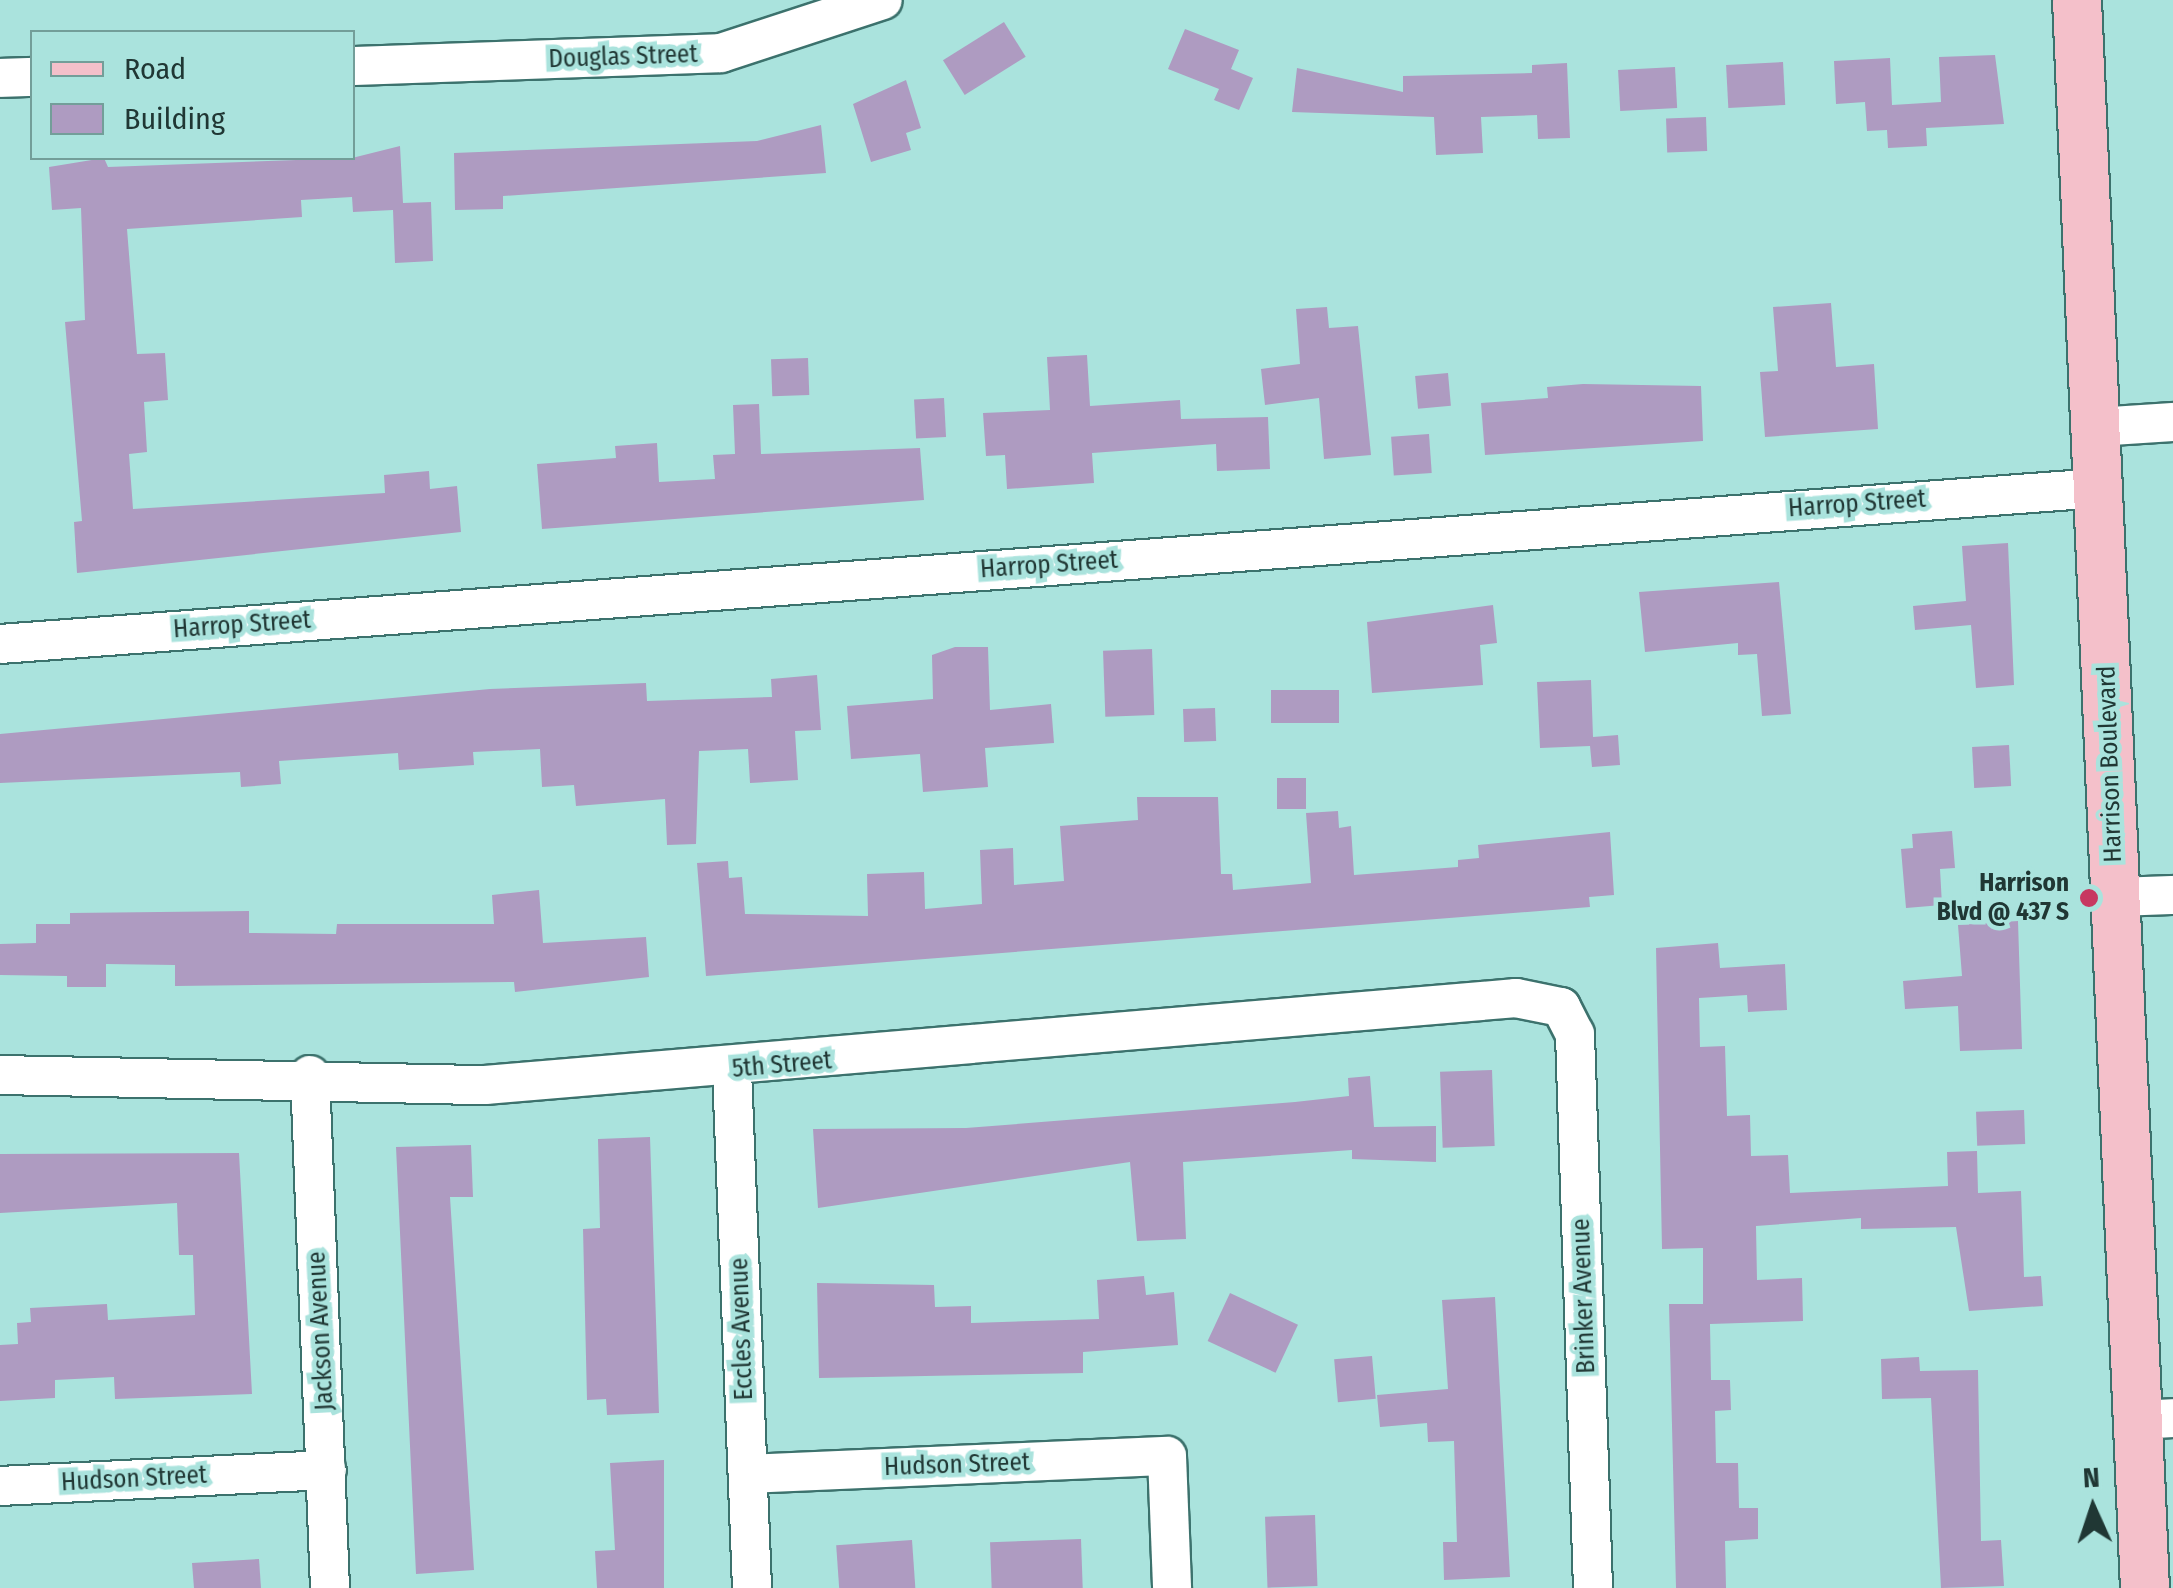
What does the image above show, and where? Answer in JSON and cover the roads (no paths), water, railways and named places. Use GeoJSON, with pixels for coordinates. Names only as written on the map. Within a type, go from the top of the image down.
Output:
{"type":"FeatureCollection","features":[{"type":"Feature","properties":{"kind":"main road","name":"Harrison Boulevard"},"geometry":{"type":"LineString","coordinates":[[2077,0],[2115,898],[2155,1419],[2144,1588]]}},
{"type":"Feature","properties":{"kind":"street","name":"Douglas Street"},"geometry":{"type":"LineString","coordinates":[[355,66],[720,54],[883,0]]}},
{"type":"Feature","properties":{"kind":"street"},"geometry":{"type":"LineString","coordinates":[[0,78],[30,76]]}},
{"type":"Feature","properties":{"kind":"street"},"geometry":{"type":"LineString","coordinates":[[2096,427],[2173,422]]}},
{"type":"Feature","properties":{"kind":"street","name":"Harrop Street"},"geometry":{"type":"LineString","coordinates":[[0,644],[2098,488]]}},
{"type":"Feature","properties":{"kind":"street"},"geometry":{"type":"LineString","coordinates":[[2115,898],[2173,895]]}},
{"type":"Feature","properties":{"kind":"street","name":"5th Street"},"geometry":{"type":"LineString","coordinates":[[0,1076],[310,1075],[485,1086],[732,1070],[1516,998],[1561,1007]]}},
{"type":"Feature","properties":{"kind":"street","name":"Brinker Avenue"},"geometry":{"type":"LineString","coordinates":[[1561,1007],[1575,1034],[1594,1588]]}},
{"type":"Feature","properties":{"kind":"street","name":"Eccles Avenue"},"geometry":{"type":"LineString","coordinates":[[732,1070],[752,1588]]}},
{"type":"Feature","properties":{"kind":"street","name":"Jackson Avenue"},"geometry":{"type":"LineString","coordinates":[[310,1075],[330,1588]]}},
{"type":"Feature","properties":{"kind":"street","name":"Hudson Street"},"geometry":{"type":"LineString","coordinates":[[748,1474],[1167,1456],[1172,1588]]}},
{"type":"Feature","properties":{"kind":"street","name":"Hudson Street"},"geometry":{"type":"LineString","coordinates":[[0,1486],[328,1470]]}},
{"type":"Feature","properties":{"kind":"place","name":"Harrison Blvd @ 437 S"},"geometry":{"type":"Point","coordinates":[2089,898]}}]}
